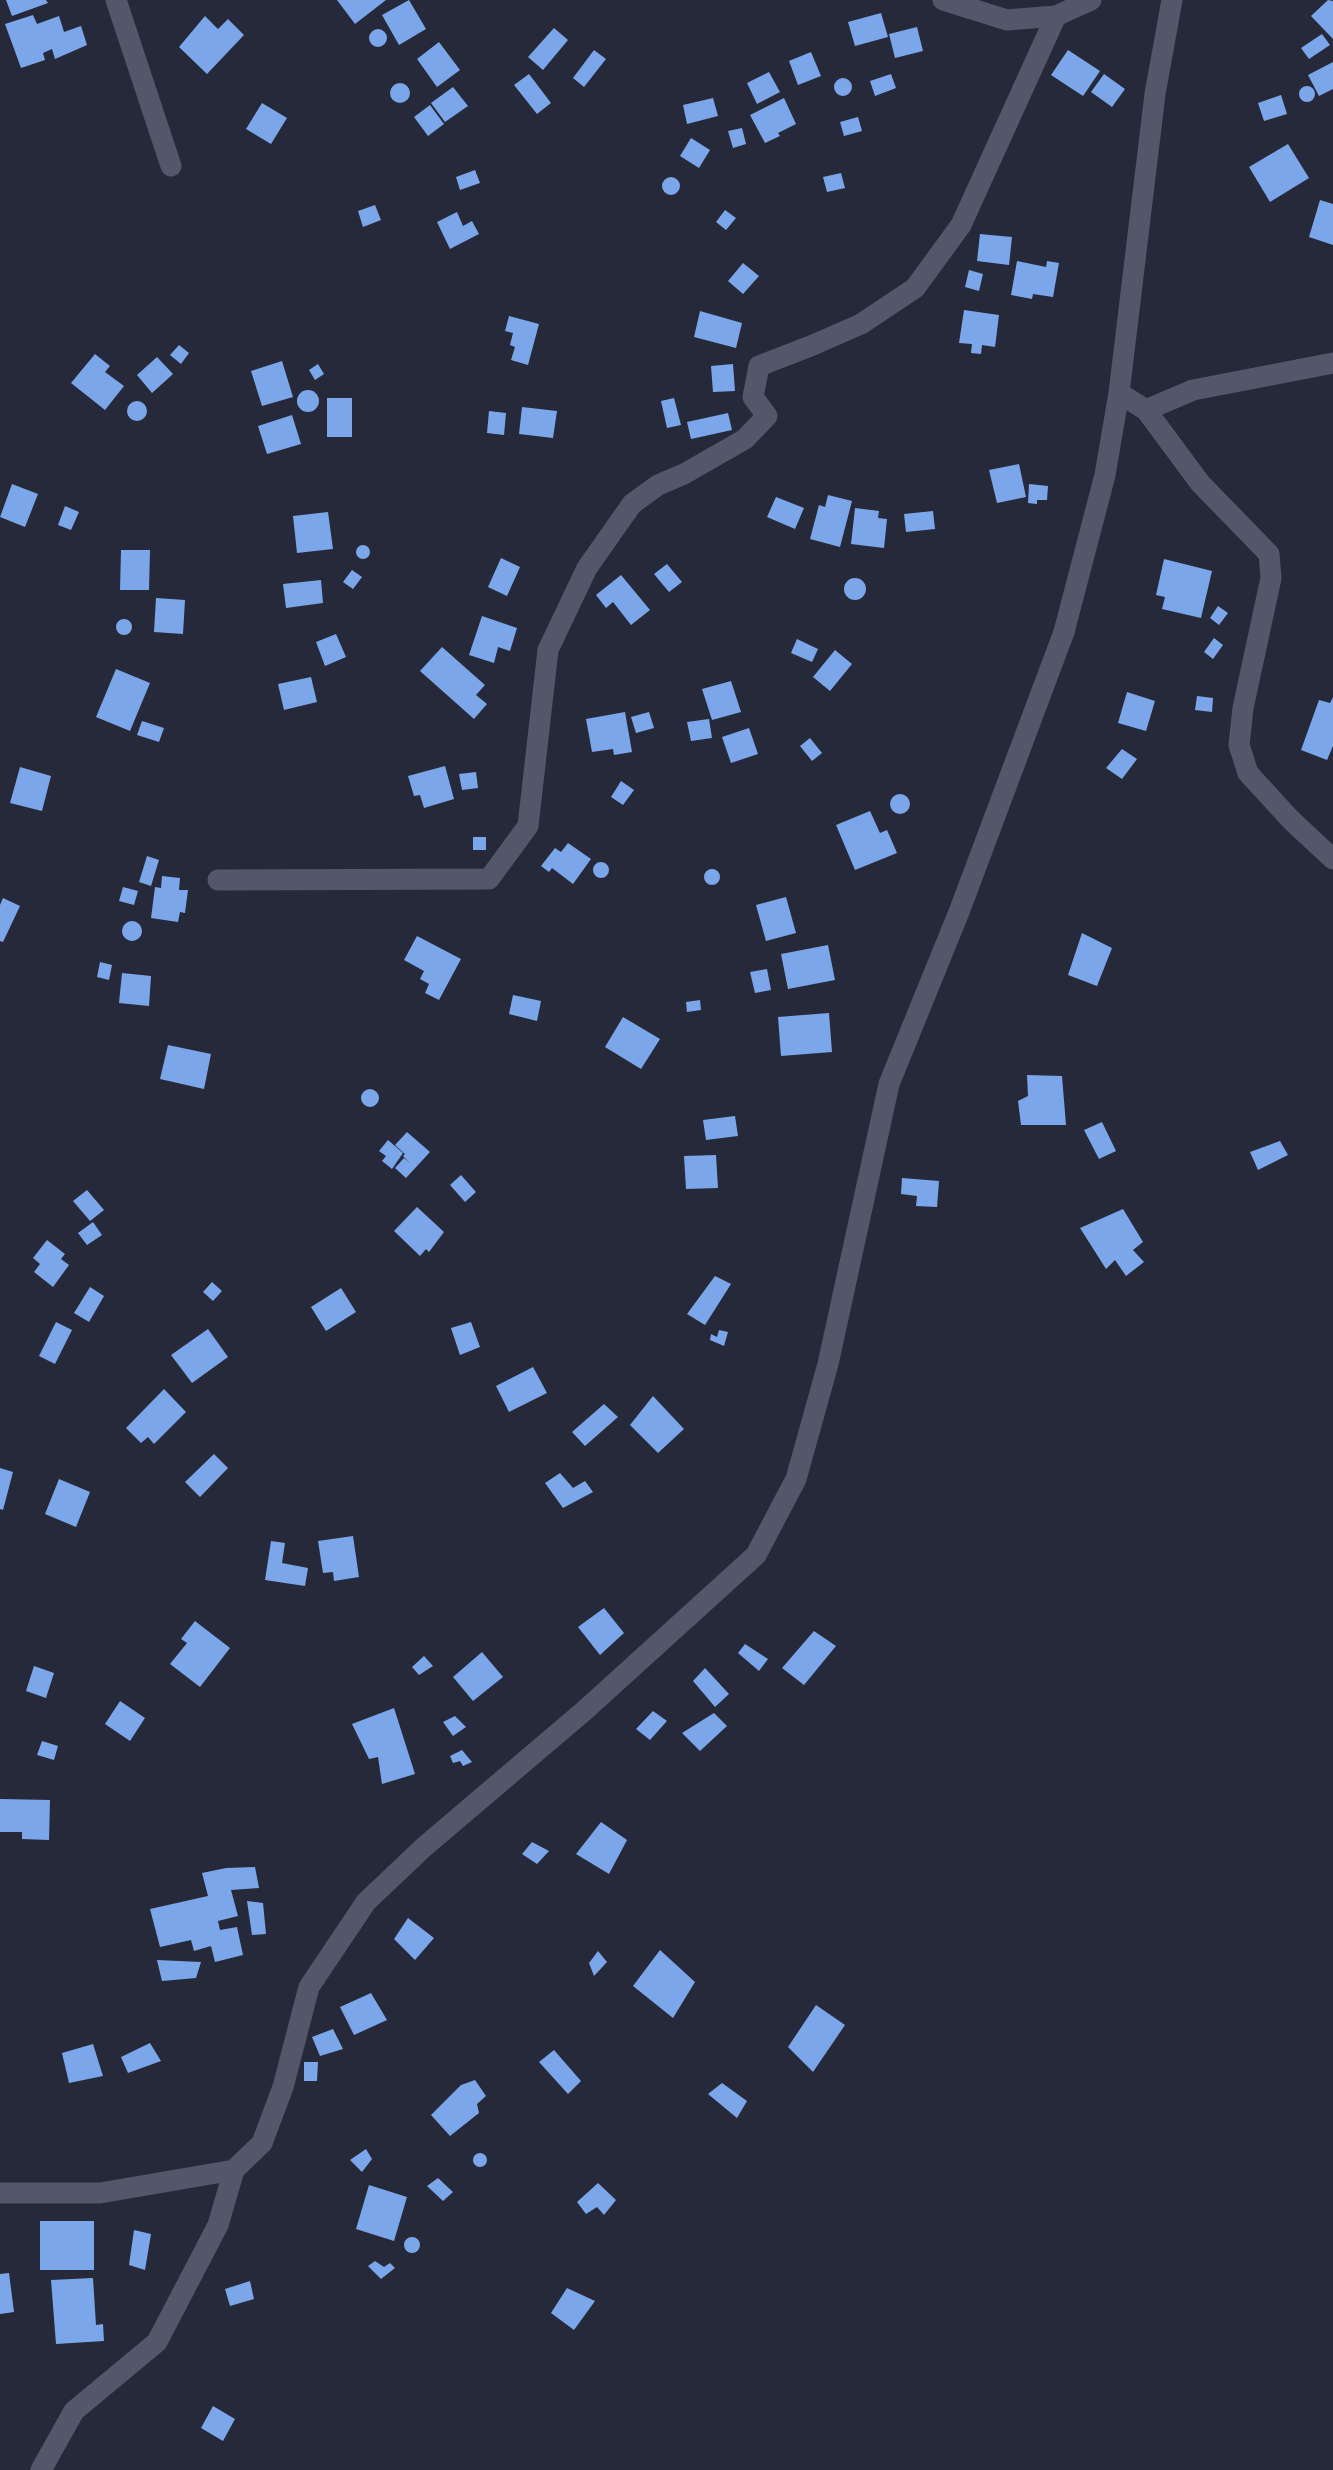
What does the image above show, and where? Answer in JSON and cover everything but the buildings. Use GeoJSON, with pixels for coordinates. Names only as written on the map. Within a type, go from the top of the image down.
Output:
{"type":"FeatureCollection","features":[{"type":"Feature","properties":{"kind":"street"},"geometry":{"type":"LineString","coordinates":[[116,0],[171,166]]}},
{"type":"Feature","properties":{"kind":"street"},"geometry":{"type":"LineString","coordinates":[[943,0],[1007,20],[1056,16],[1091,0]]}},
{"type":"Feature","properties":{"kind":"street"},"geometry":{"type":"LineString","coordinates":[[41,2470],[74,2411],[157,2342],[218,2225],[234,2170],[262,2143],[283,2087],[309,1987],[366,1902],[424,1847],[584,1712],[756,1555],[796,1479],[828,1364],[889,1084],[958,912],[1064,632],[1105,475],[1119,393],[1155,94],[1172,0]]}},
{"type":"Feature","properties":{"kind":"street"},"geometry":{"type":"LineString","coordinates":[[218,880],[489,879],[528,827],[548,650],[587,568],[632,504],[658,485],[684,474],[745,439],[762,421],[766,416],[753,397],[759,366],[860,324],[915,288],[961,225],[1056,16]]}},
{"type":"Feature","properties":{"kind":"street"},"geometry":{"type":"LineString","coordinates":[[1146,410],[1193,390],[1333,363]]}},
{"type":"Feature","properties":{"kind":"street"},"geometry":{"type":"LineString","coordinates":[[1119,393],[1146,410],[1200,482],[1269,554],[1271,578],[1243,708],[1239,745],[1248,773],[1291,820],[1333,859]]}},
{"type":"Feature","properties":{"kind":"street"},"geometry":{"type":"LineString","coordinates":[[0,2193],[100,2193],[234,2170]]}}]}
